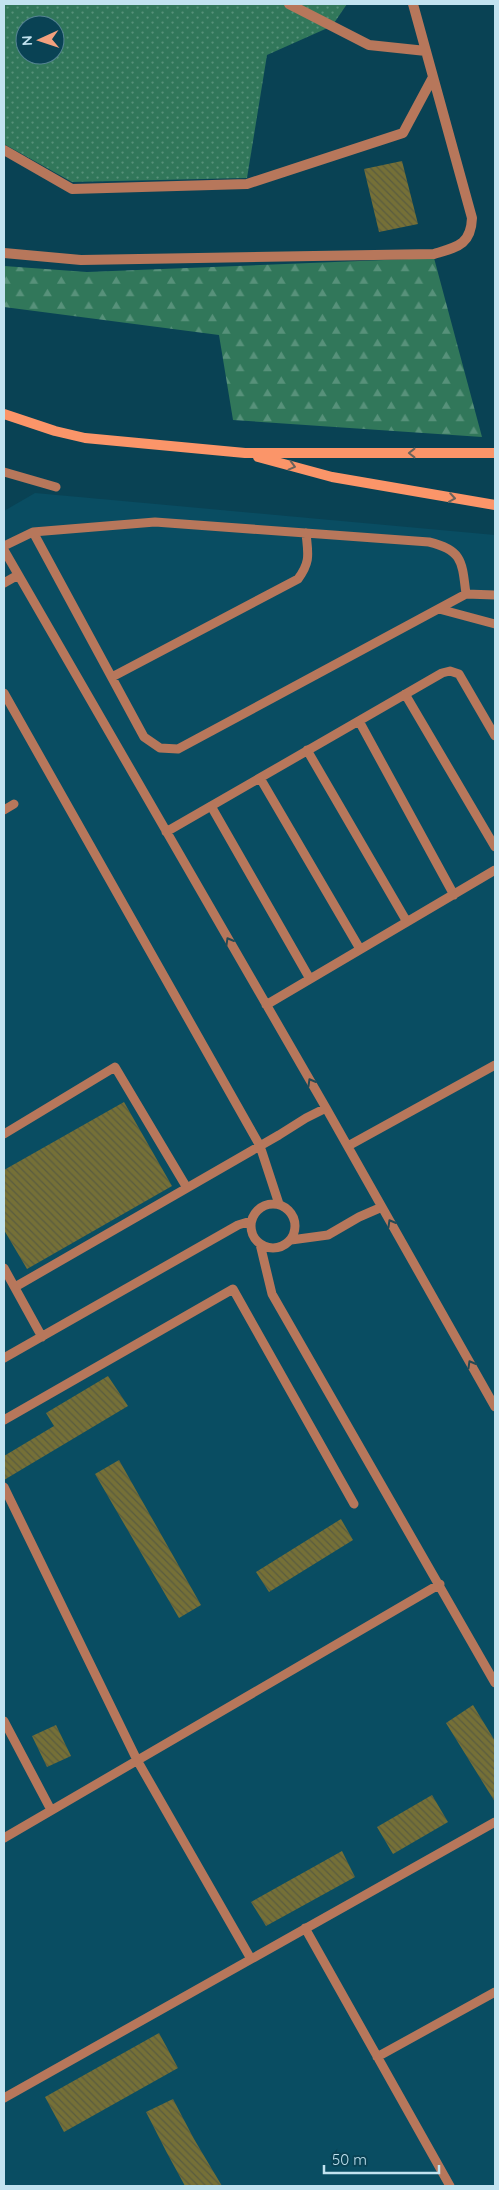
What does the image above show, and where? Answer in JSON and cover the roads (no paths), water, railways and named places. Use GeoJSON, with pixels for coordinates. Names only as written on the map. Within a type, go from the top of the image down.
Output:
{"type":"FeatureCollection","features":[{"type":"Feature","properties":{"kind":"main road"},"geometry":{"type":"LineString","coordinates":[[4,414],[55,431],[85,438],[245,453],[495,453]]}},
{"type":"Feature","properties":{"kind":"main road"},"geometry":{"type":"LineString","coordinates":[[245,453],[332,477],[495,505]]}},
{"type":"Feature","properties":{"kind":"street"},"geometry":{"type":"LineString","coordinates":[[289,4],[369,45],[426,51]]}},
{"type":"Feature","properties":{"kind":"street"},"geometry":{"type":"LineString","coordinates":[[4,253],[81,260],[434,254],[456,248],[467,239],[472,230],[472,218],[413,4]]}},
{"type":"Feature","properties":{"kind":"street"},"geometry":{"type":"LineString","coordinates":[[4,150],[72,189],[247,184],[403,133],[432,77]]}},
{"type":"Feature","properties":{"kind":"lane"},"geometry":{"type":"LineString","coordinates":[[4,472],[56,487]]}},
{"type":"Feature","properties":{"kind":"lane"},"geometry":{"type":"LineString","coordinates":[[466,594],[462,562],[455,551],[446,546],[429,542],[155,522],[33,532],[4,548],[348,1146],[495,1406]]}},
{"type":"Feature","properties":{"kind":"lane"},"geometry":{"type":"LineString","coordinates":[[33,532],[144,738],[160,748],[178,749],[466,594],[495,595]]}},
{"type":"Feature","properties":{"kind":"lane"},"geometry":{"type":"LineString","coordinates":[[112,677],[298,578],[307,566],[309,556],[306,533]]}},
{"type":"Feature","properties":{"kind":"lane"},"geometry":{"type":"LineString","coordinates":[[4,583],[18,575]]}},
{"type":"Feature","properties":{"kind":"lane"},"geometry":{"type":"LineString","coordinates":[[439,609],[495,624]]}},
{"type":"Feature","properties":{"kind":"lane"},"geometry":{"type":"LineString","coordinates":[[166,832],[442,673],[450,671],[460,674],[495,736]]}},
{"type":"Feature","properties":{"kind":"lane"},"geometry":{"type":"LineString","coordinates":[[4,693],[260,1146],[279,1204]]}},
{"type":"Feature","properties":{"kind":"lane"},"geometry":{"type":"LineString","coordinates":[[405,694],[495,848]]}},
{"type":"Feature","properties":{"kind":"lane"},"geometry":{"type":"LineString","coordinates":[[359,721],[454,895]]}},
{"type":"Feature","properties":{"kind":"lane"},"geometry":{"type":"LineString","coordinates":[[308,750],[407,922]]}},
{"type":"Feature","properties":{"kind":"lane"},"geometry":{"type":"LineString","coordinates":[[260,778],[360,949]]}},
{"type":"Feature","properties":{"kind":"lane"},"geometry":{"type":"LineString","coordinates":[[4,810],[14,804]]}},
{"type":"Feature","properties":{"kind":"lane"},"geometry":{"type":"LineString","coordinates":[[211,806],[310,979]]}},
{"type":"Feature","properties":{"kind":"lane"},"geometry":{"type":"LineString","coordinates":[[266,1005],[495,870]]}},
{"type":"Feature","properties":{"kind":"lane"},"geometry":{"type":"LineString","coordinates":[[348,1146],[495,1065]]}},
{"type":"Feature","properties":{"kind":"lane"},"geometry":{"type":"LineString","coordinates":[[4,1134],[115,1067],[187,1188]]}},
{"type":"Feature","properties":{"kind":"lane"},"geometry":{"type":"LineString","coordinates":[[15,1287],[326,1108]]}},
{"type":"Feature","properties":{"kind":"lane"},"geometry":{"type":"LineString","coordinates":[[270,1204],[279,1204],[287,1208],[292,1215],[295,1223],[295,1232],[291,1240],[284,1246],[267,1248],[254,1238],[251,1221],[255,1213],[262,1207],[270,1204]]}},
{"type":"Feature","properties":{"kind":"lane"},"geometry":{"type":"LineString","coordinates":[[291,1240],[328,1235],[359,1217],[382,1207]]}},
{"type":"Feature","properties":{"kind":"lane"},"geometry":{"type":"LineString","coordinates":[[4,1358],[238,1225],[251,1221]]}},
{"type":"Feature","properties":{"kind":"lane"},"geometry":{"type":"LineString","coordinates":[[260,1244],[272,1294],[440,1584],[495,1683]]}},
{"type":"Feature","properties":{"kind":"lane"},"geometry":{"type":"LineString","coordinates":[[4,1268],[42,1337]]}},
{"type":"Feature","properties":{"kind":"lane"},"geometry":{"type":"LineString","coordinates":[[4,1420],[233,1288],[354,1504]]}},
{"type":"Feature","properties":{"kind":"lane"},"geometry":{"type":"LineString","coordinates":[[4,1487],[137,1760],[250,1959]]}},
{"type":"Feature","properties":{"kind":"lane"},"geometry":{"type":"LineString","coordinates":[[4,1838],[440,1584]]}},
{"type":"Feature","properties":{"kind":"lane"},"geometry":{"type":"LineString","coordinates":[[4,1721],[51,1810]]}},
{"type":"Feature","properties":{"kind":"lane"},"geometry":{"type":"LineString","coordinates":[[4,2098],[495,1822]]}},
{"type":"Feature","properties":{"kind":"lane"},"geometry":{"type":"LineString","coordinates":[[305,1928],[450,2186]]}},
{"type":"Feature","properties":{"kind":"lane"},"geometry":{"type":"LineString","coordinates":[[377,2057],[495,1992]]}}]}
